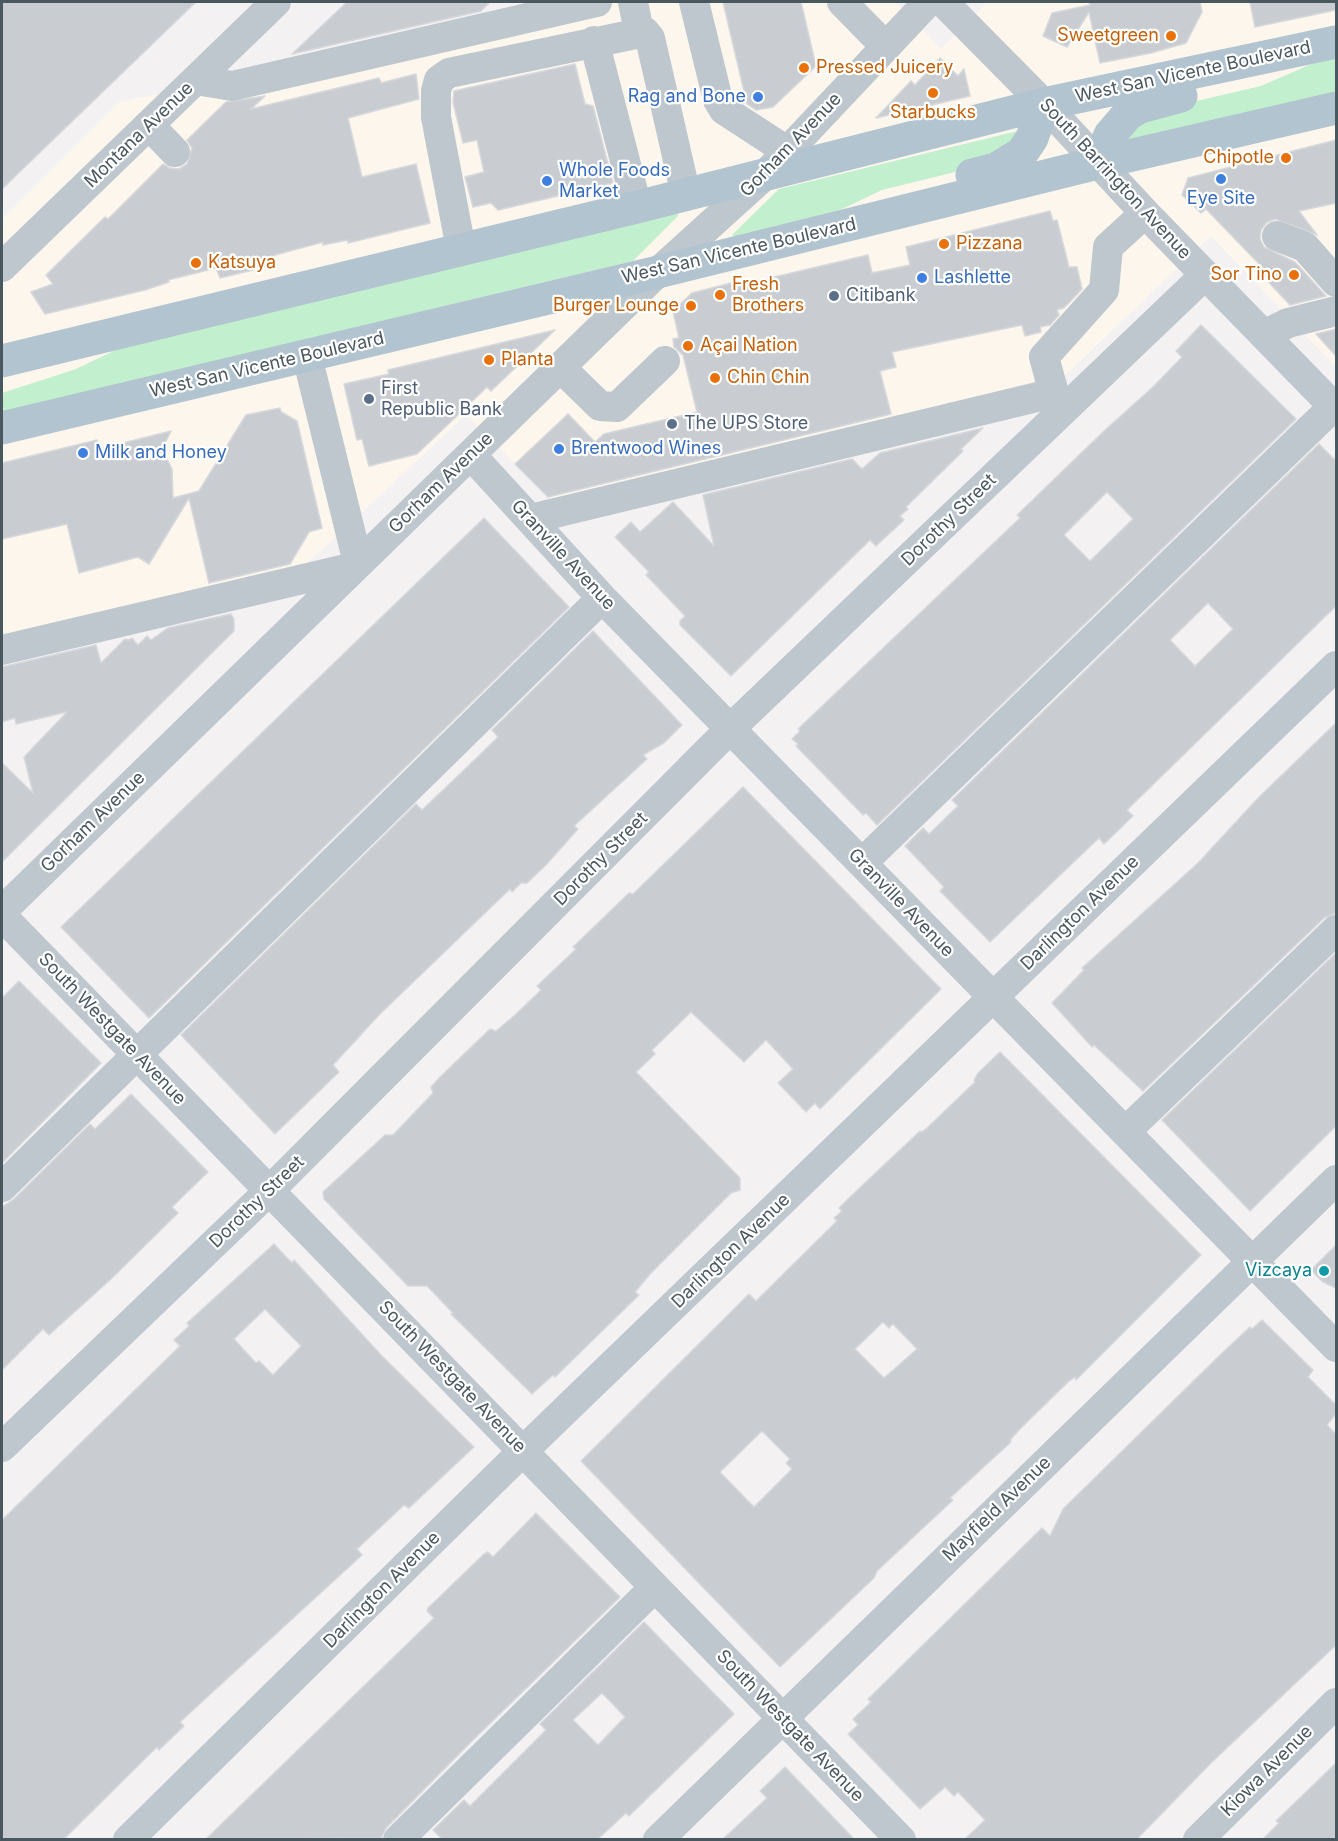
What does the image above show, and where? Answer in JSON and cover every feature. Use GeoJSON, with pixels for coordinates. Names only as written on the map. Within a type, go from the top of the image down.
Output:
{"type":"FeatureCollection","features":[{"type":"Feature","properties":{"kind":"main road","name":"West San Vicente Boulevard"},"geometry":{"type":"LineString","coordinates":[[2,361],[764,176],[1044,104],[1325,44]]}},
{"type":"Feature","properties":{"kind":"main road"},"geometry":{"type":"LineString","coordinates":[[1098,163],[1118,123],[1140,106],[1247,80],[1325,44]]}},
{"type":"Feature","properties":{"kind":"main road"},"geometry":{"type":"LineString","coordinates":[[788,240],[895,194],[996,169],[1010,163],[1022,153],[1032,138],[1044,104]]}},
{"type":"Feature","properties":{"kind":"main road","name":"West San Vicente Boulevard"},"geometry":{"type":"LineString","coordinates":[[2,428],[658,272],[1098,163],[1336,108]]}},
{"type":"Feature","properties":{"kind":"main road"},"geometry":{"type":"LineString","coordinates":[[2,385],[75,361],[145,328]]}},
{"type":"Feature","properties":{"kind":"street","name":"Montana Avenue"},"geometry":{"type":"LineString","coordinates":[[2,267],[276,2]]}},
{"type":"Feature","properties":{"kind":"street"},"geometry":{"type":"LineString","coordinates":[[196,80],[232,86],[597,2]]}},
{"type":"Feature","properties":{"kind":"street"},"geometry":{"type":"LineString","coordinates":[[633,2],[639,32]]}},
{"type":"Feature","properties":{"kind":"street"},"geometry":{"type":"LineString","coordinates":[[694,2],[718,100],[724,110],[787,151]]}},
{"type":"Feature","properties":{"kind":"street"},"geometry":{"type":"LineString","coordinates":[[842,2],[886,47]]}},
{"type":"Feature","properties":{"kind":"street","name":"Gorham Avenue"},"geometry":{"type":"LineString","coordinates":[[2,911],[658,272],[764,176],[928,2]]}},
{"type":"Feature","properties":{"kind":"street","name":"South Barrington Avenue"},"geometry":{"type":"LineString","coordinates":[[943,2],[1044,104],[1144,213],[1336,406]]}},
{"type":"Feature","properties":{"kind":"street"},"geometry":{"type":"LineString","coordinates":[[461,249],[435,117],[435,91],[439,80],[449,73],[645,32],[650,38],[686,195]]}},
{"type":"Feature","properties":{"kind":"street"},"geometry":{"type":"LineString","coordinates":[[594,41],[637,207]]}},
{"type":"Feature","properties":{"kind":"street"},"geometry":{"type":"LineString","coordinates":[[150,125],[175,152]]}},
{"type":"Feature","properties":{"kind":"street"},"geometry":{"type":"LineString","coordinates":[[530,519],[1061,400],[1044,357],[1104,290],[1108,247],[1144,213]]}},
{"type":"Feature","properties":{"kind":"street"},"geometry":{"type":"LineString","coordinates":[[1277,236],[1305,247],[1336,282]]}},
{"type":"Feature","properties":{"kind":"street","name":"Dorothy Street"},"geometry":{"type":"LineString","coordinates":[[2,1447],[270,1190],[1061,400],[1205,275]]}},
{"type":"Feature","properties":{"kind":"street"},"geometry":{"type":"LineString","coordinates":[[1264,335],[1288,323],[1336,311]]}},
{"type":"Feature","properties":{"kind":"street"},"geometry":{"type":"LineString","coordinates":[[2,650],[356,565],[307,356]]}},
{"type":"Feature","properties":{"kind":"street"},"geometry":{"type":"LineString","coordinates":[[561,368],[600,406],[617,407],[665,361]]}},
{"type":"Feature","properties":{"kind":"street"},"geometry":{"type":"LineString","coordinates":[[862,863],[1336,406]]}},
{"type":"Feature","properties":{"kind":"street","name":"Granville Avenue"},"geometry":{"type":"LineString","coordinates":[[471,455],[602,598],[1336,1347]]}},
{"type":"Feature","properties":{"kind":"street"},"geometry":{"type":"LineString","coordinates":[[2,1186],[602,598]]}},
{"type":"Feature","properties":{"kind":"street","name":"Darlington Avenue"},"geometry":{"type":"LineString","coordinates":[[128,1839],[524,1450],[1336,666]]}},
{"type":"Feature","properties":{"kind":"street","name":"South Westgate Avenue"},"geometry":{"type":"LineString","coordinates":[[2,916],[901,1839]]}},
{"type":"Feature","properties":{"kind":"street"},"geometry":{"type":"LineString","coordinates":[[1125,1132],[1336,930]]}},
{"type":"Feature","properties":{"kind":"street","name":"Mayfield Avenue"},"geometry":{"type":"LineString","coordinates":[[658,1839],[1336,1180]]}},
{"type":"Feature","properties":{"kind":"street"},"geometry":{"type":"LineString","coordinates":[[398,1839],[655,1587]]}},
{"type":"Feature","properties":{"kind":"street","name":"Kiowa Avenue"},"geometry":{"type":"LineString","coordinates":[[1198,1839],[1336,1703]]}},
{"type":"Feature","properties":{"kind":"shaded area"},"geometry":{"type":"Polygon","coordinates":[[[610,2],[895,2],[941,49],[987,2],[1336,2],[1336,367],[1211,236],[1056,384],[559,508],[466,415],[301,569],[2,640],[2,219],[119,102],[610,2]]]}},
{"type":"Feature","properties":{"kind":"green space"},"geometry":{"type":"Polygon","coordinates":[[[1336,56],[1336,94],[1129,143],[1124,130],[1153,111],[1261,86],[1325,58],[1336,56]]]}},
{"type":"Feature","properties":{"kind":"green space"},"geometry":{"type":"Polygon","coordinates":[[[1022,130],[996,162],[882,190],[840,210],[736,237],[732,235],[779,189],[1022,130]]]}},
{"type":"Feature","properties":{"kind":"green space"},"geometry":{"type":"Polygon","coordinates":[[[677,213],[678,216],[633,261],[2,412],[2,393],[76,369],[122,347],[677,213]]]}},
{"type":"Feature","properties":{"kind":"building"},"geometry":{"type":"Polygon","coordinates":[[[2,2],[196,2],[2,189],[2,2]]]}},
{"type":"Feature","properties":{"kind":"building"},"geometry":{"type":"Polygon","coordinates":[[[347,2],[490,2],[481,11],[292,54],[347,2]]]}},
{"type":"Feature","properties":{"kind":"building"},"geometry":{"type":"Polygon","coordinates":[[[723,2],[801,2],[816,66],[773,107],[756,110],[747,104],[723,2]]]}},
{"type":"Feature","properties":{"kind":"building"},"geometry":{"type":"Polygon","coordinates":[[[1089,2],[1200,2],[1202,12],[1186,43],[1151,53],[1100,63],[1089,12],[1067,47],[1043,36],[1052,13],[1090,5],[1089,2]]]}},
{"type":"Feature","properties":{"kind":"building"},"geometry":{"type":"Polygon","coordinates":[[[1250,2],[1336,2],[1336,10],[1255,27],[1250,2]]]}},
{"type":"Feature","properties":{"kind":"building"},"geometry":{"type":"Polygon","coordinates":[[[940,58],[958,76],[964,69],[970,96],[876,118],[911,81],[915,85],[940,58]]]}},
{"type":"Feature","properties":{"kind":"building"},"geometry":{"type":"Polygon","coordinates":[[[575,64],[585,104],[593,106],[613,183],[498,210],[491,203],[473,207],[465,177],[484,172],[477,140],[463,143],[453,102],[454,91],[575,64]]]}},
{"type":"Feature","properties":{"kind":"building"},"geometry":{"type":"Polygon","coordinates":[[[416,74],[419,99],[348,118],[362,177],[416,164],[430,223],[348,243],[348,240],[323,245],[323,242],[275,255],[274,265],[220,278],[216,268],[168,280],[169,282],[145,290],[45,314],[31,292],[53,284],[46,275],[105,217],[108,219],[163,164],[179,169],[187,164],[192,148],[187,140],[226,102],[265,96],[251,109],[379,78],[381,83],[416,74]]]}},
{"type":"Feature","properties":{"kind":"building"},"geometry":{"type":"Polygon","coordinates":[[[1336,140],[1336,203],[1299,211],[1317,235],[1275,219],[1266,223],[1261,230],[1260,239],[1264,247],[1295,262],[1326,296],[1290,305],[1260,273],[1264,269],[1206,209],[1201,213],[1182,195],[1188,178],[1336,140]]]}},
{"type":"Feature","properties":{"kind":"building"},"geometry":{"type":"Polygon","coordinates":[[[1050,211],[1053,221],[1057,220],[1069,267],[1077,267],[1082,289],[1064,308],[1057,310],[1059,315],[1050,325],[1040,327],[1041,332],[1025,336],[1022,325],[892,352],[896,367],[880,371],[891,414],[548,497],[515,464],[568,414],[595,442],[604,434],[697,412],[683,355],[674,347],[673,339],[679,338],[673,311],[692,293],[735,282],[736,286],[868,255],[872,273],[910,265],[906,247],[1050,211]]]}},
{"type":"Feature","properties":{"kind":"building"},"geometry":{"type":"Polygon","coordinates":[[[1201,325],[1296,419],[877,825],[866,813],[863,815],[796,746],[798,744],[792,739],[800,731],[798,729],[1020,518],[1017,515],[1104,431],[1154,386],[1182,357],[1176,351],[1201,325]],[[1107,492],[1064,535],[1090,561],[1133,519],[1107,492]]]}},
{"type":"Feature","properties":{"kind":"building"},"geometry":{"type":"Polygon","coordinates":[[[1336,329],[1336,356],[1316,334],[1336,329]]]}},
{"type":"Feature","properties":{"kind":"building"},"geometry":{"type":"Polygon","coordinates":[[[555,330],[491,391],[487,387],[417,454],[369,466],[362,439],[357,440],[344,384],[389,374],[388,370],[555,330]]]}},
{"type":"Feature","properties":{"kind":"building"},"geometry":{"type":"Polygon","coordinates":[[[280,408],[281,412],[297,421],[322,528],[309,532],[290,564],[209,583],[189,498],[149,564],[138,557],[79,573],[67,524],[2,539],[2,463],[97,440],[99,449],[171,431],[162,449],[172,469],[173,498],[199,491],[246,415],[280,408]]]}},
{"type":"Feature","properties":{"kind":"building"},"geometry":{"type":"Polygon","coordinates":[[[983,428],[906,507],[908,509],[900,516],[904,520],[876,546],[870,540],[731,676],[680,625],[680,621],[685,616],[646,575],[649,572],[615,537],[631,522],[640,532],[673,502],[714,546],[703,495],[852,459],[862,469],[880,453],[983,428]]]}},
{"type":"Feature","properties":{"kind":"building"},"geometry":{"type":"Polygon","coordinates":[[[1319,444],[1336,461],[1336,606],[1127,810],[1133,816],[1104,844],[1099,838],[990,942],[940,891],[944,887],[905,846],[923,828],[929,834],[958,806],[952,800],[1319,444]],[[1208,603],[1170,640],[1195,666],[1233,629],[1208,603]]]}},
{"type":"Feature","properties":{"kind":"building"},"geometry":{"type":"Polygon","coordinates":[[[484,518],[569,607],[149,1018],[61,927],[484,518]]]}},
{"type":"Feature","properties":{"kind":"building"},"geometry":{"type":"Polygon","coordinates":[[[231,614],[234,619],[234,631],[2,862],[2,763],[33,793],[24,757],[67,712],[16,724],[15,718],[2,722],[2,667],[96,645],[101,663],[125,639],[132,638],[138,645],[147,636],[151,640],[168,628],[231,614]]]}},
{"type":"Feature","properties":{"kind":"building"},"geometry":{"type":"Polygon","coordinates":[[[593,631],[682,725],[664,743],[643,755],[647,759],[574,826],[578,829],[546,865],[527,883],[521,883],[512,892],[510,889],[380,1014],[333,1065],[339,1072],[275,1134],[181,1035],[416,804],[422,810],[498,737],[492,730],[593,631]]]}},
{"type":"Feature","properties":{"kind":"building"},"geometry":{"type":"Polygon","coordinates":[[[1336,723],[1336,913],[1324,918],[1143,1091],[1094,1045],[1092,1047],[1052,1003],[1084,970],[1082,968],[1198,863],[1259,797],[1336,723]]]}},
{"type":"Feature","properties":{"kind":"building"},"geometry":{"type":"Polygon","coordinates":[[[743,787],[941,989],[820,1109],[815,1103],[806,1112],[778,1083],[793,1069],[766,1040],[744,1062],[691,1012],[652,1050],[655,1054],[636,1072],[740,1178],[740,1190],[731,1193],[650,1274],[635,1292],[639,1295],[555,1377],[553,1375],[532,1394],[451,1314],[453,1313],[427,1286],[408,1286],[324,1199],[323,1192],[385,1135],[393,1135],[433,1093],[431,1087],[439,1078],[490,1029],[496,1031],[515,1015],[541,990],[537,986],[576,949],[573,947],[629,893],[633,894],[743,787]]]}},
{"type":"Feature","properties":{"kind":"building"},"geometry":{"type":"Polygon","coordinates":[[[1336,953],[1336,1126],[1250,1211],[1162,1120],[1336,953]]]}},
{"type":"Feature","properties":{"kind":"building"},"geometry":{"type":"Polygon","coordinates":[[[19,981],[101,1063],[2,1163],[2,998],[19,981]]]}},
{"type":"Feature","properties":{"kind":"building"},"geometry":{"type":"Polygon","coordinates":[[[1000,1052],[1201,1255],[1076,1380],[1075,1377],[1068,1382],[1020,1429],[1010,1440],[1011,1442],[950,1498],[953,1500],[780,1667],[581,1461],[749,1294],[756,1301],[837,1221],[834,1218],[842,1211],[839,1208],[975,1082],[978,1073],[1000,1052]],[[883,1322],[855,1349],[884,1378],[917,1349],[893,1324],[889,1328],[883,1322]],[[762,1431],[720,1472],[754,1507],[792,1469],[786,1463],[790,1459],[762,1431]]]}},
{"type":"Feature","properties":{"kind":"building"},"geometry":{"type":"Polygon","coordinates":[[[131,1094],[208,1172],[172,1207],[178,1213],[111,1279],[49,1335],[43,1329],[2,1370],[2,1207],[14,1199],[90,1124],[95,1129],[131,1094]]]}},
{"type":"Feature","properties":{"kind":"building"},"geometry":{"type":"Polygon","coordinates":[[[274,1244],[292,1263],[294,1260],[381,1355],[474,1447],[409,1508],[404,1505],[357,1549],[362,1555],[180,1722],[184,1726],[159,1750],[157,1747],[64,1839],[2,1839],[2,1520],[180,1346],[174,1340],[189,1326],[187,1323],[274,1244]],[[265,1309],[234,1339],[256,1363],[259,1361],[273,1375],[301,1346],[265,1309]]]}},
{"type":"Feature","properties":{"kind":"building","name":"Vizcaya"},"geometry":{"type":"Polygon","coordinates":[[[1336,1245],[1336,1288],[1323,1282],[1311,1270],[1336,1245]]]}},
{"type":"Feature","properties":{"kind":"building"},"geometry":{"type":"Polygon","coordinates":[[[1262,1320],[1313,1370],[1308,1377],[1336,1405],[1336,1414],[1327,1425],[1336,1434],[1336,1645],[1211,1763],[1137,1839],[965,1839],[985,1820],[958,1792],[954,1796],[945,1787],[920,1809],[848,1734],[858,1725],[853,1719],[871,1702],[868,1699],[1042,1528],[1050,1536],[1063,1509],[1221,1354],[1250,1327],[1252,1329],[1262,1320]]]}},
{"type":"Feature","properties":{"kind":"building"},"geometry":{"type":"Polygon","coordinates":[[[536,1513],[620,1597],[472,1741],[386,1828],[381,1838],[206,1839],[434,1618],[427,1611],[428,1608],[484,1554],[488,1552],[493,1557],[536,1513]]]}},
{"type":"Feature","properties":{"kind":"building"},"geometry":{"type":"Polygon","coordinates":[[[644,1622],[734,1714],[629,1816],[626,1813],[598,1839],[442,1839],[433,1830],[464,1800],[470,1806],[546,1730],[540,1724],[644,1622]],[[602,1693],[573,1720],[598,1745],[625,1717],[602,1693]]]}},
{"type":"Feature","properties":{"kind":"building"},"geometry":{"type":"Polygon","coordinates":[[[1336,1763],[1336,1839],[1263,1839],[1279,1823],[1276,1821],[1336,1763]]]}},
{"type":"Feature","properties":{"kind":"building"},"geometry":{"type":"Polygon","coordinates":[[[785,1767],[854,1839],[723,1839],[767,1798],[760,1791],[785,1767]]]}},
{"type":"Feature","properties":{"kind":"place","name":"Sweetgreen"},"geometry":{"type":"Point","coordinates":[1171,36]}},
{"type":"Feature","properties":{"kind":"place","name":"Pressed Juicery"},"geometry":{"type":"Point","coordinates":[804,68]}},
{"type":"Feature","properties":{"kind":"place","name":"Starbucks"},"geometry":{"type":"Point","coordinates":[933,93]}},
{"type":"Feature","properties":{"kind":"place","name":"Rag and Bone"},"geometry":{"type":"Point","coordinates":[758,97]}},
{"type":"Feature","properties":{"kind":"place","name":"Chipotle"},"geometry":{"type":"Point","coordinates":[1286,158]}},
{"type":"Feature","properties":{"kind":"place","name":"Eye Site"},"geometry":{"type":"Point","coordinates":[1221,179]}},
{"type":"Feature","properties":{"kind":"place","name":"Whole Foods Market"},"geometry":{"type":"Point","coordinates":[547,181]}},
{"type":"Feature","properties":{"kind":"place","name":"Pizzana"},"geometry":{"type":"Point","coordinates":[944,244]}},
{"type":"Feature","properties":{"kind":"place","name":"Katsuya"},"geometry":{"type":"Point","coordinates":[196,263]}},
{"type":"Feature","properties":{"kind":"place","name":"Sor Tino"},"geometry":{"type":"Point","coordinates":[1294,275]}},
{"type":"Feature","properties":{"kind":"place","name":"Lashlette"},"geometry":{"type":"Point","coordinates":[922,278]}},
{"type":"Feature","properties":{"kind":"place","name":"Fresh Brothers"},"geometry":{"type":"Point","coordinates":[720,295]}},
{"type":"Feature","properties":{"kind":"place","name":"Citibank"},"geometry":{"type":"Point","coordinates":[834,296]}},
{"type":"Feature","properties":{"kind":"place","name":"Burger Lounge"},"geometry":{"type":"Point","coordinates":[691,306]}},
{"type":"Feature","properties":{"kind":"place","name":"Açai Nation"},"geometry":{"type":"Point","coordinates":[688,346]}},
{"type":"Feature","properties":{"kind":"place","name":"Planta"},"geometry":{"type":"Point","coordinates":[489,360]}},
{"type":"Feature","properties":{"kind":"place","name":"Chin Chin"},"geometry":{"type":"Point","coordinates":[715,378]}},
{"type":"Feature","properties":{"kind":"place","name":"First Republic Bank"},"geometry":{"type":"Point","coordinates":[369,399]}},
{"type":"Feature","properties":{"kind":"place","name":"The UPS Store"},"geometry":{"type":"Point","coordinates":[672,424]}},
{"type":"Feature","properties":{"kind":"place","name":"Brentwood Wines"},"geometry":{"type":"Point","coordinates":[559,449]}},
{"type":"Feature","properties":{"kind":"place","name":"Milk and Honey"},"geometry":{"type":"Point","coordinates":[83,453]}},
{"type":"Feature","properties":{"kind":"place","name":"Vizcaya"},"geometry":{"type":"Point","coordinates":[1324,1271]}}]}
